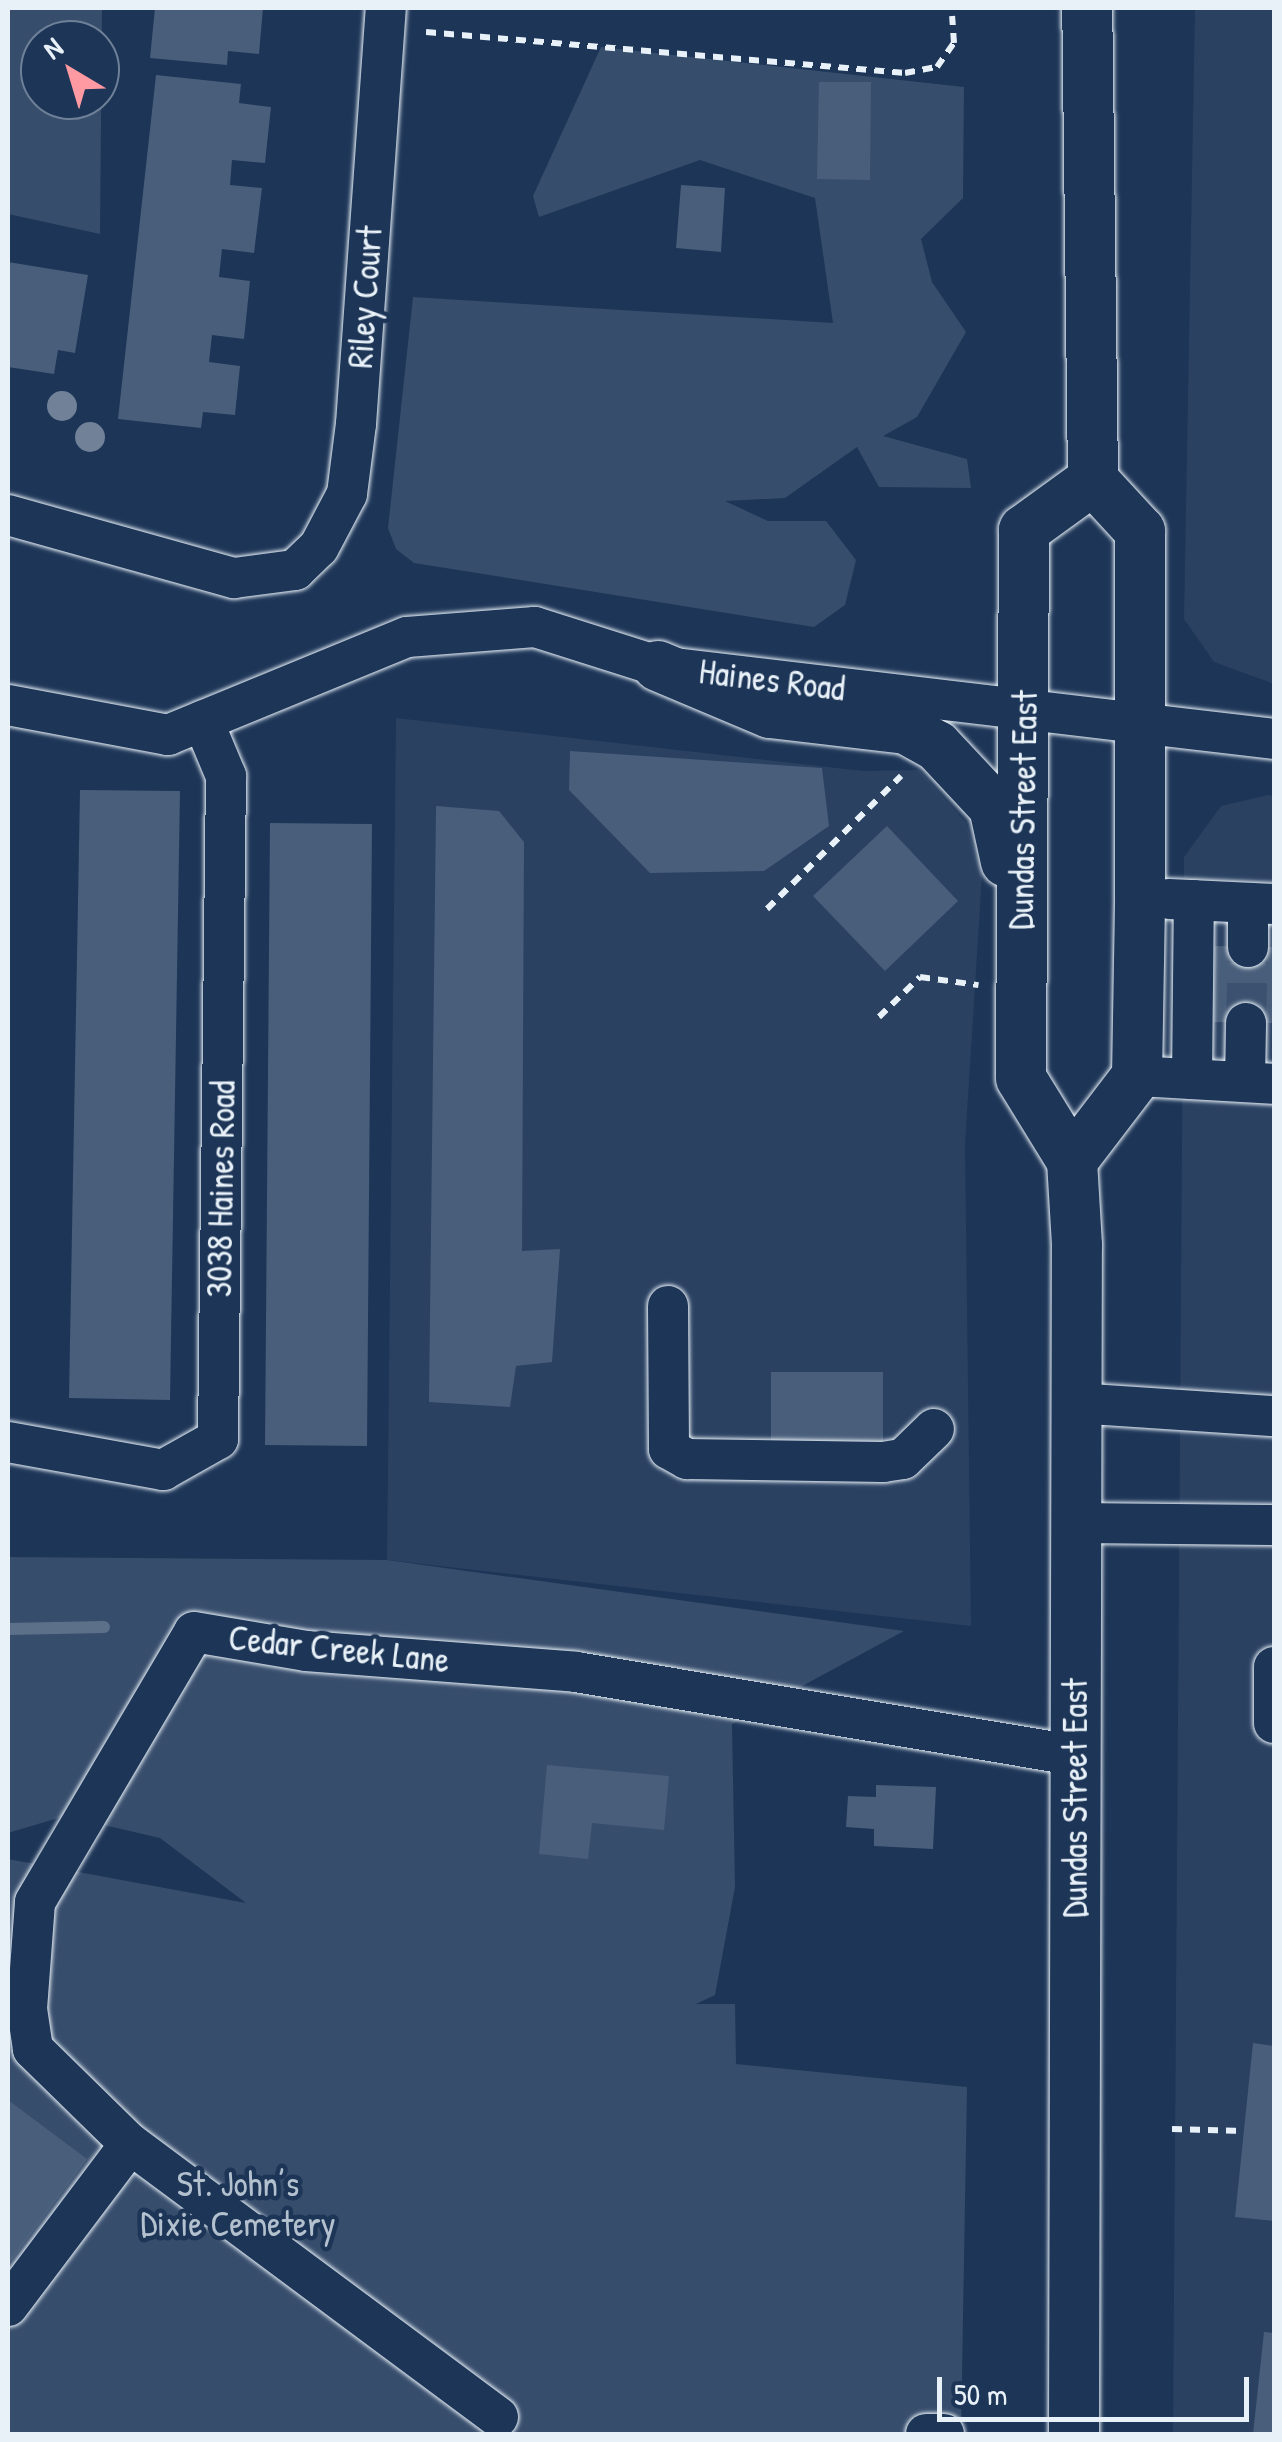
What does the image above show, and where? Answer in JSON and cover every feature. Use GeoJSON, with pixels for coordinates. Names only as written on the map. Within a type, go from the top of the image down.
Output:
{"type":"FeatureCollection","features":[{"type":"Feature","properties":{"kind":"main road"},"geometry":{"type":"LineString","coordinates":[[1072,1161],[1137,1076],[1140,897],[1140,531],[1094,480],[1087,8]]}},
{"type":"Feature","properties":{"kind":"main road","name":"Dundas Street East"},"geometry":{"type":"LineString","coordinates":[[1074,2434],[1076,1404],[1072,1161],[1020,1078],[1024,530],[1094,480]]}},
{"type":"Feature","properties":{"kind":"main road"},"geometry":{"type":"LineString","coordinates":[[658,666],[770,713],[906,729],[937,746],[994,807],[1005,843],[1008,928],[1020,947]]}},
{"type":"Feature","properties":{"kind":"street","name":"Riley Court"},"geometry":{"type":"LineString","coordinates":[[8,515],[234,578],[295,570],[319,547],[347,494],[385,18]]}},
{"type":"Feature","properties":{"kind":"street","name":"Haines Road"},"geometry":{"type":"LineString","coordinates":[[203,722],[407,637],[452,630],[535,627],[658,666],[1274,740]]}},
{"type":"Feature","properties":{"kind":"street"},"geometry":{"type":"LineString","coordinates":[[8,705],[168,734],[203,722]]}},
{"type":"Feature","properties":{"kind":"street","name":"3038 Haines Road"},"geometry":{"type":"LineString","coordinates":[[8,1442],[163,1470],[218,1439],[226,776],[203,722]]}},
{"type":"Feature","properties":{"kind":"street"},"geometry":{"type":"LineString","coordinates":[[1140,897],[1261,903],[1248,947]]}},
{"type":"Feature","properties":{"kind":"street"},"geometry":{"type":"LineString","coordinates":[[1192,1079],[1194,900]]}},
{"type":"Feature","properties":{"kind":"street"},"geometry":{"type":"LineString","coordinates":[[1137,1076],[1260,1083],[1246,1023]]}},
{"type":"Feature","properties":{"kind":"street"},"geometry":{"type":"LineString","coordinates":[[668,1306],[669,1449],[688,1459],[883,1462],[903,1459],[934,1429]]}},
{"type":"Feature","properties":{"kind":"street"},"geometry":{"type":"LineString","coordinates":[[1076,1404],[1274,1416]]}},
{"type":"Feature","properties":{"kind":"street"},"geometry":{"type":"LineString","coordinates":[[1075,1522],[1274,1524]]}},
{"type":"Feature","properties":{"kind":"street","name":"Cedar Creek Lane"},"geometry":{"type":"LineString","coordinates":[[130,2144],[34,2050],[27,2010],[35,1902],[194,1632],[306,1651],[576,1672],[1073,1755]]}},
{"type":"Feature","properties":{"kind":"street"},"geometry":{"type":"LineString","coordinates":[[1274,1667],[1274,1722]]}},
{"type":"Feature","properties":{"kind":"street"},"geometry":{"type":"LineString","coordinates":[[8,2306],[130,2144],[498,2417]]}},
{"type":"Feature","properties":{"kind":"street"},"geometry":{"type":"LineString","coordinates":[[926,2434],[944,2434]]}},
{"type":"Feature","properties":{"kind":"path"},"geometry":{"type":"LineString","coordinates":[[385,18],[905,72],[937,66],[954,43],[952,16]]}},
{"type":"Feature","properties":{"kind":"path"},"geometry":{"type":"LineString","coordinates":[[767,909],[912,765]]}},
{"type":"Feature","properties":{"kind":"path"},"geometry":{"type":"LineString","coordinates":[[880,1017],[920,977],[984,986]]}},
{"type":"Feature","properties":{"kind":"path"},"geometry":{"type":"LineString","coordinates":[[1172,2129],[1243,2131]]}},
{"type":"Feature","properties":{"kind":"shaded area"},"geometry":{"type":"Polygon","coordinates":[[[1195,8],[1274,8],[1274,684],[1214,662],[1184,619],[1195,8]]]}},
{"type":"Feature","properties":{"kind":"shaded area"},"geometry":{"type":"Polygon","coordinates":[[[396,718],[863,771],[919,770],[966,823],[982,875],[965,1145],[971,1626],[387,1560],[396,718]]]}},
{"type":"Feature","properties":{"kind":"shaded area"},"geometry":{"type":"Polygon","coordinates":[[[1274,796],[1274,2434],[1173,2434],[1184,857],[1221,806],[1274,796]]]}},
{"type":"Feature","properties":{"kind":"green space"},"geometry":{"type":"Polygon","coordinates":[[[8,8],[102,8],[102,20],[20,20],[20,120],[101,120],[100,234],[8,214],[8,8]]]}},
{"type":"Feature","properties":{"kind":"green space"},"geometry":{"type":"Polygon","coordinates":[[[601,47],[964,87],[963,198],[921,239],[932,282],[966,332],[917,417],[883,436],[967,459],[971,488],[879,487],[857,447],[785,498],[725,501],[768,521],[826,521],[856,560],[845,605],[814,627],[414,563],[396,549],[388,528],[413,297],[833,323],[815,198],[700,160],[539,217],[533,196],[601,47]]]}},
{"type":"Feature","properties":{"kind":"green space","name":"St. John’s Dixie Cemetery"},"geometry":{"type":"Polygon","coordinates":[[[8,1557],[387,1560],[904,1631],[732,1724],[735,1887],[715,1995],[696,2004],[735,2004],[736,2064],[967,2087],[961,2434],[8,2434],[8,1859],[246,1903],[160,1838],[65,1816],[8,1833],[8,1557]]]}},
{"type":"Feature","properties":{"kind":"building"},"geometry":{"type":"Polygon","coordinates":[[[155,8],[263,8],[259,54],[228,51],[227,65],[150,58],[155,8]]]}},
{"type":"Feature","properties":{"kind":"building"},"geometry":{"type":"Polygon","coordinates":[[[156,75],[241,84],[239,103],[271,107],[265,163],[232,160],[230,185],[262,188],[254,253],[222,249],[219,277],[250,281],[244,339],[212,335],[209,362],[240,366],[235,415],[203,412],[201,428],[118,419],[156,75]]]}},
{"type":"Feature","properties":{"kind":"building"},"geometry":{"type":"Polygon","coordinates":[[[819,82],[871,82],[870,180],[817,179],[819,82]]]}},
{"type":"Feature","properties":{"kind":"building"},"geometry":{"type":"Polygon","coordinates":[[[681,185],[725,188],[721,252],[676,248],[681,185]]]}},
{"type":"Feature","properties":{"kind":"building"},"geometry":{"type":"Polygon","coordinates":[[[8,262],[88,275],[75,353],[58,350],[54,374],[8,367],[8,262]]]}},
{"type":"Feature","properties":{"kind":"building"},"geometry":{"type":"Polygon","coordinates":[[[570,751],[822,768],[829,826],[764,871],[650,873],[569,790],[570,751]]]}},
{"type":"Feature","properties":{"kind":"building"},"geometry":{"type":"Polygon","coordinates":[[[80,790],[180,791],[170,1400],[69,1398],[80,790]]]}},
{"type":"Feature","properties":{"kind":"building"},"geometry":{"type":"Polygon","coordinates":[[[436,806],[499,811],[524,842],[522,1251],[560,1249],[552,1362],[516,1366],[510,1407],[429,1402],[436,806]]]}},
{"type":"Feature","properties":{"kind":"building"},"geometry":{"type":"Polygon","coordinates":[[[270,823],[372,824],[367,1446],[265,1445],[270,823]]]}},
{"type":"Feature","properties":{"kind":"building"},"geometry":{"type":"Polygon","coordinates":[[[887,826],[958,901],[885,971],[813,896],[887,826]]]}},
{"type":"Feature","properties":{"kind":"building"},"geometry":{"type":"Polygon","coordinates":[[[1215,946],[1274,947],[1274,1023],[1214,1022],[1215,946]]]}},
{"type":"Feature","properties":{"kind":"building"},"geometry":{"type":"Polygon","coordinates":[[[771,1372],[883,1372],[883,1449],[771,1449],[771,1372]]]}},
{"type":"Feature","properties":{"kind":"building"},"geometry":{"type":"Polygon","coordinates":[[[547,1765],[669,1776],[664,1830],[592,1823],[588,1859],[539,1854],[547,1765]]]}},
{"type":"Feature","properties":{"kind":"building"},"geometry":{"type":"Polygon","coordinates":[[[876,1785],[936,1787],[933,1849],[874,1846],[874,1829],[846,1827],[848,1796],[876,1797],[876,1785]]]}},
{"type":"Feature","properties":{"kind":"building"},"geometry":{"type":"Polygon","coordinates":[[[1253,2043],[1274,2046],[1274,2221],[1235,2217],[1253,2043]]]}},
{"type":"Feature","properties":{"kind":"building"},"geometry":{"type":"Polygon","coordinates":[[[8,2100],[87,2159],[8,2265],[8,2100]]]}},
{"type":"Feature","properties":{"kind":"building"},"geometry":{"type":"Polygon","coordinates":[[[1264,2332],[1274,2333],[1274,2434],[1253,2434],[1264,2332]]]}},
{"type":"Feature","properties":{"kind":"waterway"},"geometry":{"type":"LineString","coordinates":[[8,1629],[104,1627]]}},
{"type":"Feature","properties":{"kind":"tunnel"},"geometry":{"type":"LineString","coordinates":[[1246,1023],[1248,947]]}}]}
